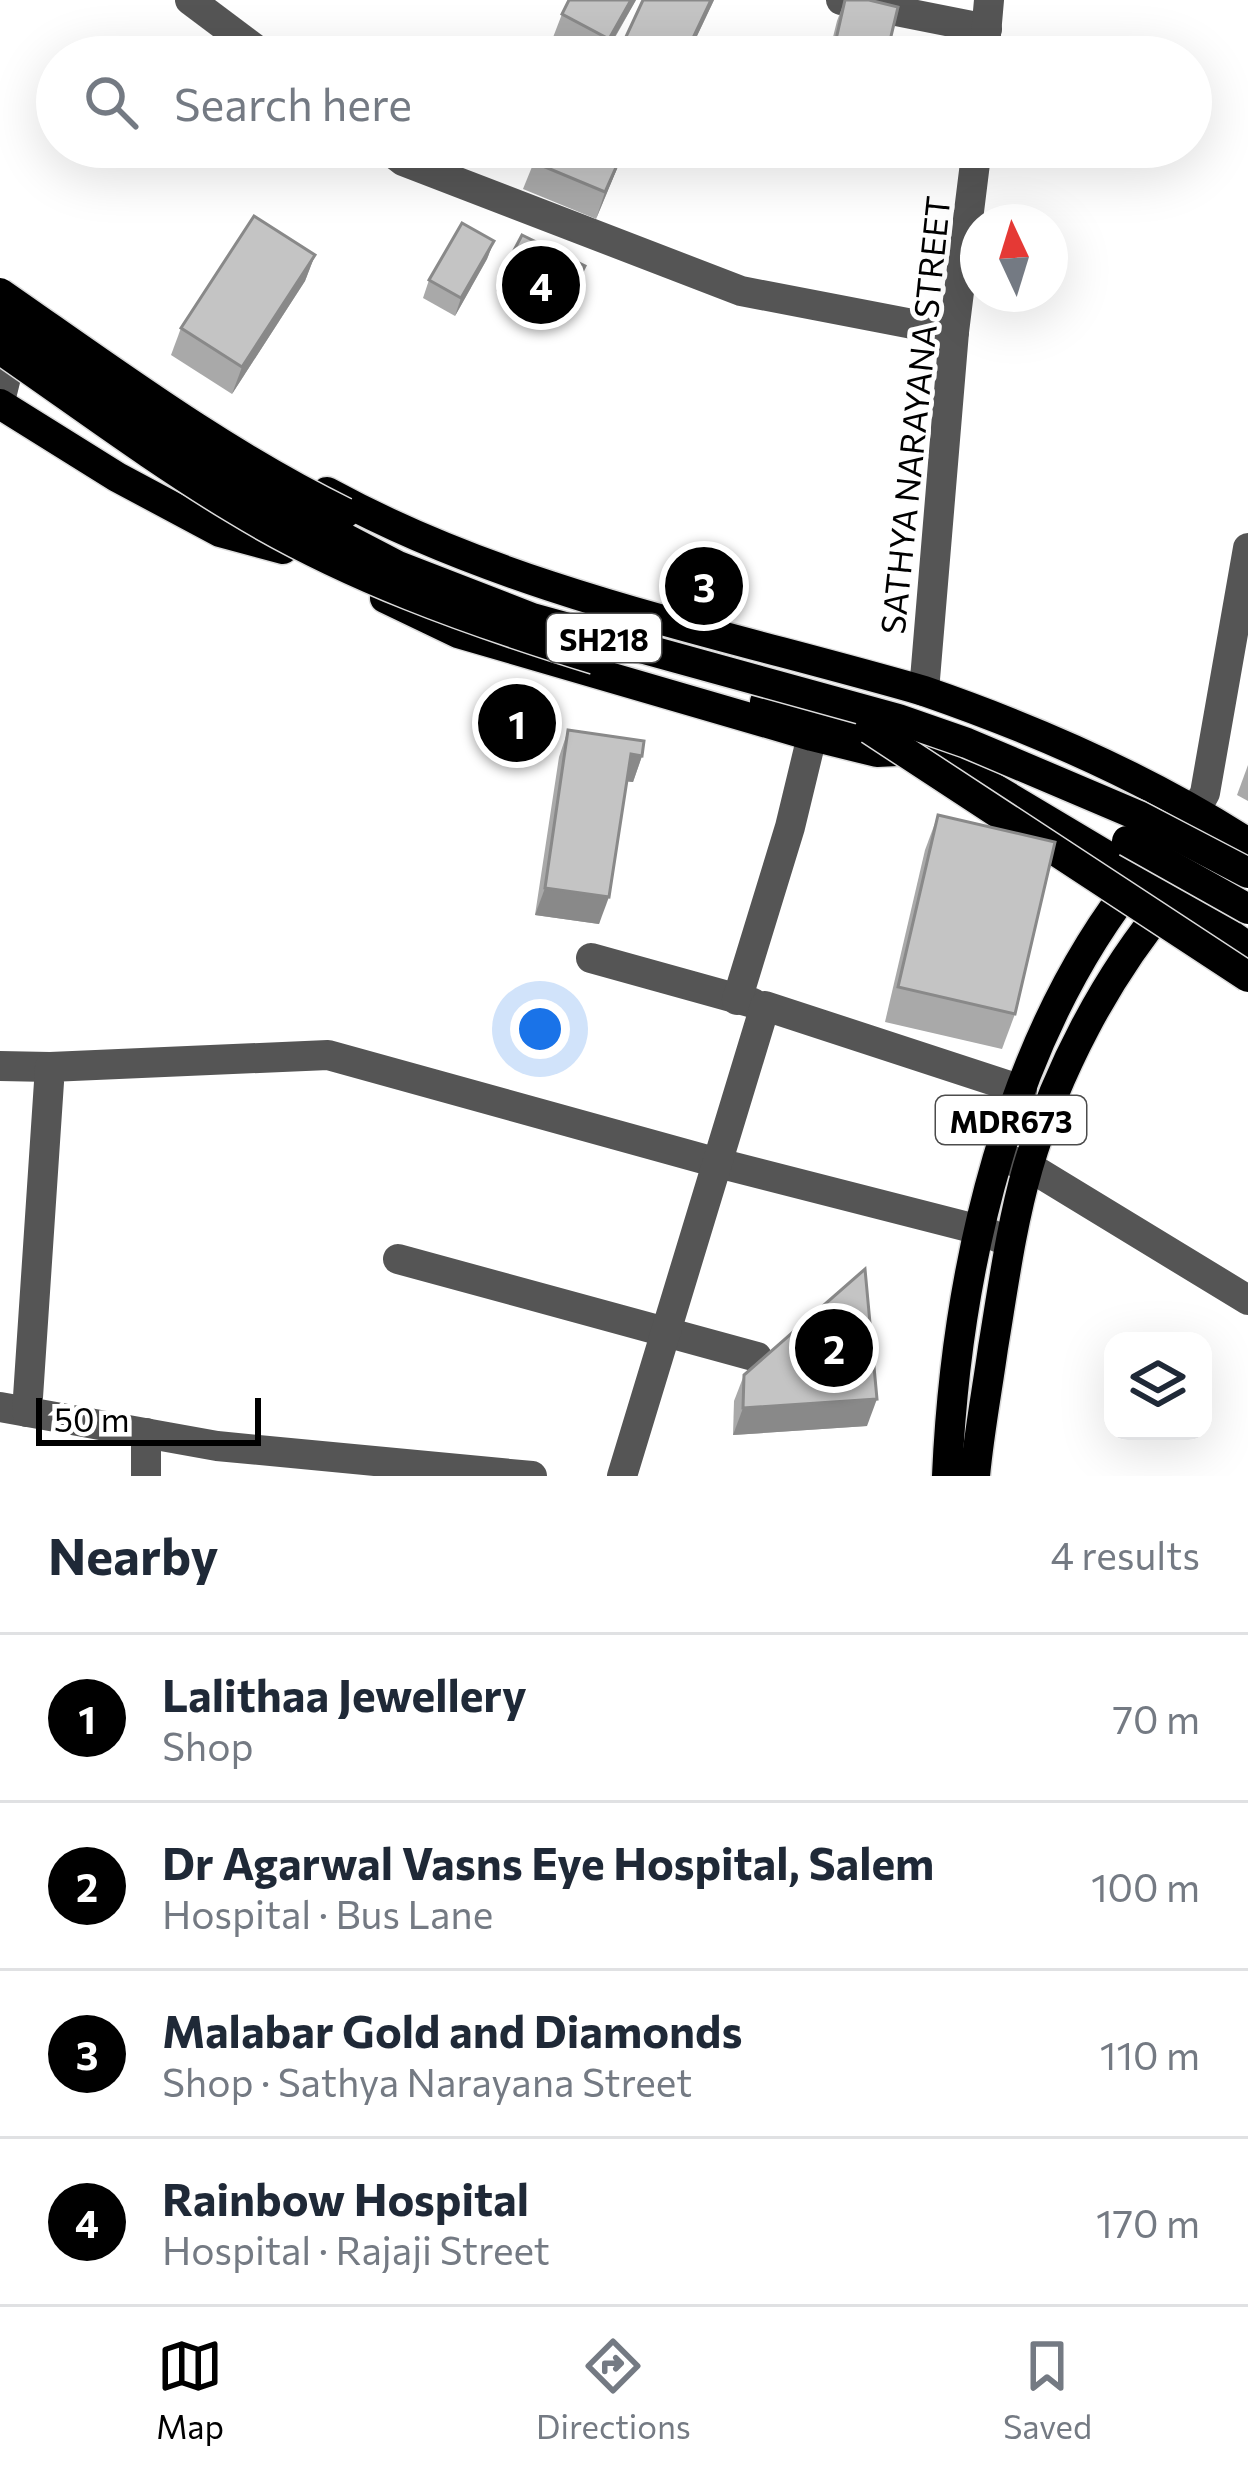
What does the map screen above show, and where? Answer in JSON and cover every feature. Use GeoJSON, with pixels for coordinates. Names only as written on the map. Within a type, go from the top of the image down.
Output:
{"type":"FeatureCollection","features":[{"type":"Feature","properties":{"kind":"main road"},"geometry":{"type":"LineString","coordinates":[[0,277],[13,295],[95,359],[300,491],[345,513],[511,574],[924,691],[1053,739],[1241,839],[1174,896],[1124,959],[1047,1112],[1010,1242],[975,1476]]}},
{"type":"Feature","properties":{"kind":"main road"},"geometry":{"type":"LineString","coordinates":[[13,295],[288,470],[388,525]]}},
{"type":"Feature","properties":{"kind":"main road","name":"SH218"},"geometry":{"type":"LineString","coordinates":[[0,318],[233,480],[398,566],[532,618],[898,719],[968,743],[1139,816],[1248,873]]}},
{"type":"Feature","properties":{"kind":"main road","name":"SH218"},"geometry":{"type":"LineString","coordinates":[[0,349],[234,508],[368,579],[462,618],[595,659],[870,729]]}},
{"type":"Feature","properties":{"kind":"main road"},"geometry":{"type":"LineString","coordinates":[[0,365],[238,525],[458,633],[812,736],[877,752],[918,750],[958,767],[1140,875],[1248,946]]}},
{"type":"Feature","properties":{"kind":"main road"},"geometry":{"type":"LineString","coordinates":[[0,403],[117,477],[220,532],[283,549]]}},
{"type":"Feature","properties":{"kind":"main road"},"geometry":{"type":"LineString","coordinates":[[870,729],[966,761],[1169,863],[1248,909]]}},
{"type":"Feature","properties":{"kind":"main road"},"geometry":{"type":"LineString","coordinates":[[870,729],[1248,977]]}},
{"type":"Feature","properties":{"kind":"main road","name":"MDR673"},"geometry":{"type":"LineString","coordinates":[[947,1476],[966,1294],[998,1156],[1022,1090],[1078,968],[1117,904],[1195,811]]}},
{"type":"Feature","properties":{"kind":"street"},"geometry":{"type":"LineString","coordinates":[[190,0],[238,36]]}},
{"type":"Feature","properties":{"kind":"street"},"geometry":{"type":"LineString","coordinates":[[841,0],[987,29]]}},
{"type":"Feature","properties":{"kind":"street"},"geometry":{"type":"LineString","coordinates":[[421,168],[741,291],[955,332]]}},
{"type":"Feature","properties":{"kind":"street","name":"SATHYA NARAYANA STREET"},"geometry":{"type":"LineString","coordinates":[[924,691],[974,168]]}},
{"type":"Feature","properties":{"kind":"street"},"geometry":{"type":"LineString","coordinates":[[0,403],[13,295]]}},
{"type":"Feature","properties":{"kind":"street"},"geometry":{"type":"LineString","coordinates":[[1195,811],[1205,793],[1248,548]]}},
{"type":"Feature","properties":{"kind":"street"},"geometry":{"type":"LineString","coordinates":[[622,1476],[718,1163],[812,736]]}},
{"type":"Feature","properties":{"kind":"street"},"geometry":{"type":"LineString","coordinates":[[592,958],[751,1003],[1022,1090]]}},
{"type":"Feature","properties":{"kind":"street"},"geometry":{"type":"LineString","coordinates":[[0,1066],[328,1055],[980,1230],[1010,1242]]}},
{"type":"Feature","properties":{"kind":"street"},"geometry":{"type":"LineString","coordinates":[[50,1067],[13,1409],[317,1466],[532,1476]]}},
{"type":"Feature","properties":{"kind":"street"},"geometry":{"type":"LineString","coordinates":[[998,1156],[1028,1166],[1248,1300]]}},
{"type":"Feature","properties":{"kind":"street"},"geometry":{"type":"LineString","coordinates":[[398,1259],[757,1357]]}},
{"type":"Feature","properties":{"kind":"street"},"geometry":{"type":"LineString","coordinates":[[146,1433],[146,1476]]}},
{"type":"Feature","properties":{"kind":"building"},"geometry":{"type":"Polygon","coordinates":[[[569,0],[631,0],[611,36],[562,14],[569,0]]]}},
{"type":"Feature","properties":{"kind":"building"},"geometry":{"type":"Polygon","coordinates":[[[643,0],[711,0],[694,36],[626,36],[643,0]]]}},
{"type":"Feature","properties":{"kind":"building"},"geometry":{"type":"Polygon","coordinates":[[[845,0],[898,7],[891,36],[837,36],[845,0]]]}},
{"type":"Feature","properties":{"kind":"building"},"geometry":{"type":"Polygon","coordinates":[[[547,168],[616,168],[605,192],[547,168]]]}},
{"type":"Feature","properties":{"kind":"building"},"geometry":{"type":"Polygon","coordinates":[[[254,216],[315,255],[242,367],[181,328],[254,216]]]}},
{"type":"Feature","properties":{"kind":"building"},"geometry":{"type":"Polygon","coordinates":[[[462,223],[494,241],[461,298],[429,280],[462,223]]]}},
{"type":"Feature","properties":{"kind":"building"},"geometry":{"type":"Polygon","coordinates":[[[522,235],[585,266],[566,304],[502,273],[522,235]]]}},
{"type":"Feature","properties":{"kind":"building"},"geometry":{"type":"Polygon","coordinates":[[[568,730],[644,741],[642,756],[631,754],[609,897],[545,888],[568,730]]]}},
{"type":"Feature","properties":{"kind":"building"},"geometry":{"type":"Polygon","coordinates":[[[938,815],[1055,842],[1015,1014],[898,987],[938,815]]]}},
{"type":"Feature","properties":{"kind":"building"},"geometry":{"type":"Polygon","coordinates":[[[865,1269],[877,1399],[743,1408],[744,1375],[865,1269]]]}},
{"type":"Feature","properties":{"kind":"place","name":"Rainbow Hospital"},"geometry":{"type":"Point","coordinates":[541,285]}},
{"type":"Feature","properties":{"kind":"place","name":"Malabar Gold and Diamonds"},"geometry":{"type":"Point","coordinates":[704,586]}},
{"type":"Feature","properties":{"kind":"place","name":"Lalithaa Jewellery"},"geometry":{"type":"Point","coordinates":[517,723]}},
{"type":"Feature","properties":{"kind":"place","name":"Dr Agarwal Vasns Eye Hospital, Salem"},"geometry":{"type":"Point","coordinates":[834,1348]}}]}
